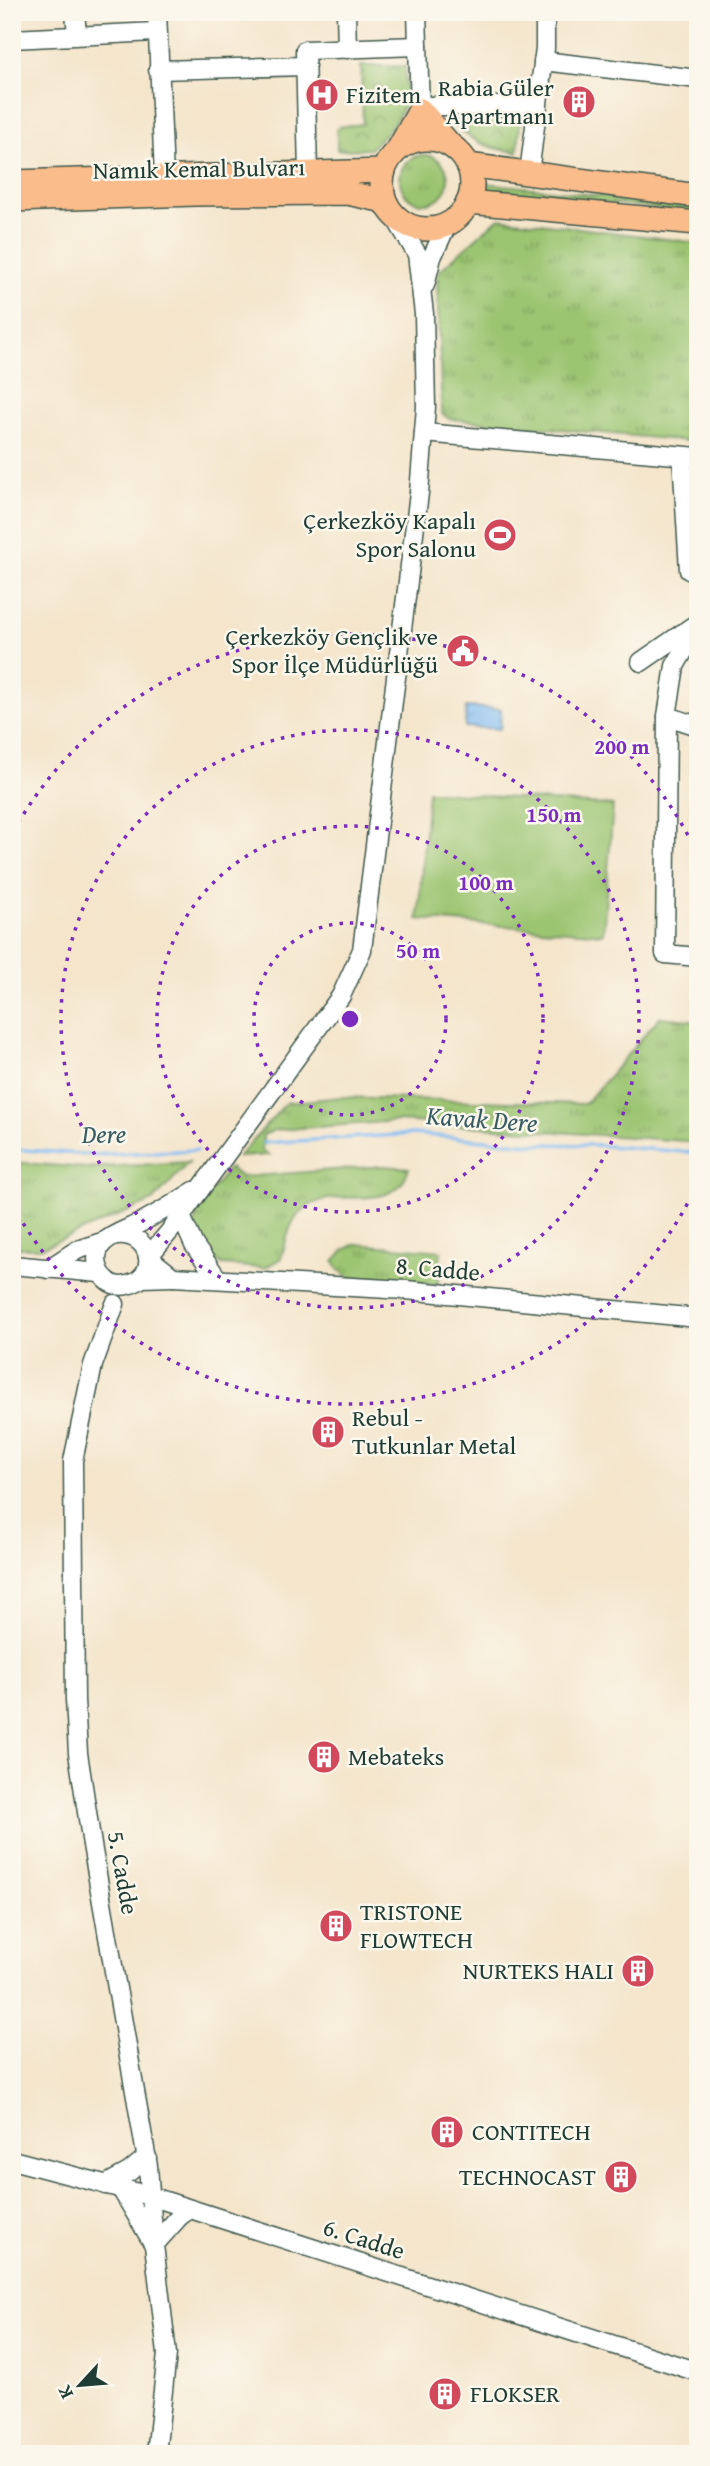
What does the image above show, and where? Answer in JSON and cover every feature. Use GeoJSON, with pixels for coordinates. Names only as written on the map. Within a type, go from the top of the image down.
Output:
{"type":"FeatureCollection","features":[{"type":"Feature","properties":{"kind":"main road"},"geometry":{"type":"LineString","coordinates":[[419,108],[450,145],[468,165],[471,178],[468,202],[460,214],[449,223],[434,229],[405,223],[389,208],[382,186],[389,159],[399,148],[419,108]]}},
{"type":"Feature","properties":{"kind":"main road"},"geometry":{"type":"LineString","coordinates":[[399,148],[424,139],[450,145]]}},
{"type":"Feature","properties":{"kind":"main road"},"geometry":{"type":"LineString","coordinates":[[468,165],[698,196]]}},
{"type":"Feature","properties":{"kind":"main road","name":"Namık Kemal Bulvarı"},"geometry":{"type":"LineString","coordinates":[[12,182],[384,171]]}},
{"type":"Feature","properties":{"kind":"main road","name":"Namık Kemal Bulvarı"},"geometry":{"type":"LineString","coordinates":[[12,200],[195,194],[347,193],[389,208]]}},
{"type":"Feature","properties":{"kind":"main road"},"geometry":{"type":"LineString","coordinates":[[468,202],[698,223]]}},
{"type":"Feature","properties":{"kind":"street"},"geometry":{"type":"LineString","coordinates":[[75,12],[77,35]]}},
{"type":"Feature","properties":{"kind":"street"},"geometry":{"type":"LineString","coordinates":[[157,12],[164,177]]}},
{"type":"Feature","properties":{"kind":"street"},"geometry":{"type":"LineString","coordinates":[[346,12],[347,48]]}},
{"type":"Feature","properties":{"kind":"street"},"geometry":{"type":"LineString","coordinates":[[417,12],[419,108],[538,107]]}},
{"type":"Feature","properties":{"kind":"street"},"geometry":{"type":"LineString","coordinates":[[529,173],[543,61],[545,12]]}},
{"type":"Feature","properties":{"kind":"street"},"geometry":{"type":"LineString","coordinates":[[12,39],[156,32]]}},
{"type":"Feature","properties":{"kind":"street"},"geometry":{"type":"LineString","coordinates":[[308,173],[305,50],[418,46]]}},
{"type":"Feature","properties":{"kind":"street"},"geometry":{"type":"LineString","coordinates":[[543,61],[698,79]]}},
{"type":"Feature","properties":{"kind":"street"},"geometry":{"type":"LineString","coordinates":[[158,71],[306,66]]}},
{"type":"Feature","properties":{"kind":"street"},"geometry":{"type":"LineString","coordinates":[[148,1256],[181,1216],[341,996],[362,950],[419,492],[426,407],[422,295],[417,254],[389,208]]}},
{"type":"Feature","properties":{"kind":"street"},"geometry":{"type":"LineString","coordinates":[[422,295],[432,257],[449,223]]}},
{"type":"Feature","properties":{"kind":"street"},"geometry":{"type":"LineString","coordinates":[[424,433],[690,456],[689,570],[698,574]]}},
{"type":"Feature","properties":{"kind":"street"},"geometry":{"type":"LineString","coordinates":[[641,662],[698,625]]}},
{"type":"Feature","properties":{"kind":"street"},"geometry":{"type":"LineString","coordinates":[[698,625],[675,666],[667,716],[665,954],[698,957]]}},
{"type":"Feature","properties":{"kind":"street"},"geometry":{"type":"LineString","coordinates":[[667,716],[698,726]]}},
{"type":"Feature","properties":{"kind":"street"},"geometry":{"type":"LineString","coordinates":[[48,1269],[77,1250],[111,1238],[158,1213],[202,1185]]}},
{"type":"Feature","properties":{"kind":"street"},"geometry":{"type":"LineString","coordinates":[[181,1216],[194,1245],[218,1279]]}},
{"type":"Feature","properties":{"kind":"street"},"geometry":{"type":"LineString","coordinates":[[131,1236],[146,1249],[148,1256],[148,1264],[138,1281],[115,1304],[106,1278],[98,1266],[98,1252],[111,1238],[131,1236]]}},
{"type":"Feature","properties":{"kind":"street"},"geometry":{"type":"LineString","coordinates":[[148,1256],[173,1277]]}},
{"type":"Feature","properties":{"kind":"street"},"geometry":{"type":"LineString","coordinates":[[12,1265],[106,1278],[127,1285],[138,1281]]}},
{"type":"Feature","properties":{"kind":"street","name":"8. Cadde"},"geometry":{"type":"LineString","coordinates":[[138,1281],[173,1277],[406,1290],[698,1318]]}},
{"type":"Feature","properties":{"kind":"street","name":"5. Cadde"},"geometry":{"type":"LineString","coordinates":[[115,1304],[93,1365],[73,1461],[75,1700],[78,1753],[92,1844],[147,2157],[167,2354],[156,2454]]}},
{"type":"Feature","properties":{"kind":"street"},"geometry":{"type":"LineString","coordinates":[[147,2157],[113,2187],[154,2245],[189,2209]]}},
{"type":"Feature","properties":{"kind":"street","name":"6. Cadde"},"geometry":{"type":"LineString","coordinates":[[12,2161],[150,2196],[698,2372]]}},
{"type":"Feature","properties":{"kind":"green space"},"geometry":{"type":"Polygon","coordinates":[[[361,66],[405,66],[403,107],[386,133],[370,149],[337,150],[337,127],[363,124],[361,66]]]}},
{"type":"Feature","properties":{"kind":"green space"},"geometry":{"type":"Polygon","coordinates":[[[445,108],[521,108],[518,152],[495,148],[475,140],[458,127],[445,108]]]}},
{"type":"Feature","properties":{"kind":"green space"},"geometry":{"type":"Polygon","coordinates":[[[424,155],[433,156],[441,162],[447,170],[447,188],[441,196],[433,202],[424,203],[415,202],[407,196],[401,188],[400,179],[401,170],[407,162],[415,156],[424,155]]]}},
{"type":"Feature","properties":{"kind":"green space"},"geometry":{"type":"Polygon","coordinates":[[[477,182],[698,207],[698,213],[476,188],[477,182]]]}},
{"type":"Feature","properties":{"kind":"green space"},"geometry":{"type":"Polygon","coordinates":[[[499,218],[698,243],[698,442],[450,419],[442,414],[437,282],[439,271],[499,218]]]}},
{"type":"Feature","properties":{"kind":"green space"},"geometry":{"type":"Polygon","coordinates":[[[428,791],[613,806],[603,934],[418,919],[428,791]]]}},
{"type":"Feature","properties":{"kind":"green space"},"geometry":{"type":"Polygon","coordinates":[[[660,1017],[698,1021],[698,1142],[398,1121],[275,1130],[263,1135],[262,1150],[269,1155],[238,1157],[286,1103],[340,1097],[585,1104],[660,1017]]]}},
{"type":"Feature","properties":{"kind":"green space"},"geometry":{"type":"Polygon","coordinates":[[[12,1162],[86,1168],[189,1162],[153,1201],[41,1248],[12,1248],[12,1162]]]}},
{"type":"Feature","properties":{"kind":"green space"},"geometry":{"type":"Polygon","coordinates":[[[384,1166],[409,1168],[402,1183],[391,1192],[363,1198],[333,1198],[318,1201],[305,1209],[291,1226],[281,1258],[265,1268],[223,1265],[216,1261],[194,1228],[198,1208],[229,1168],[241,1177],[384,1166]]]}},
{"type":"Feature","properties":{"kind":"green space"},"geometry":{"type":"Polygon","coordinates":[[[356,1244],[441,1251],[438,1285],[348,1277],[338,1269],[334,1261],[344,1250],[356,1244]]]}},
{"type":"Feature","properties":{"kind":"water"},"geometry":{"type":"Polygon","coordinates":[[[466,707],[501,709],[500,729],[465,727],[466,707]]]}},
{"type":"Feature","properties":{"kind":"waterway","name":"Kavak Dere"},"geometry":{"type":"LineString","coordinates":[[263,1143],[413,1134],[531,1144],[595,1145],[698,1153]]}},
{"type":"Feature","properties":{"kind":"waterway","name":"Dere"},"geometry":{"type":"LineString","coordinates":[[12,1149],[93,1155],[197,1150]]}},
{"type":"Feature","properties":{"kind":"place","name":"Fizitem"},"geometry":{"type":"Point","coordinates":[322,95]}},
{"type":"Feature","properties":{"kind":"place","name":"Rabia Güler Apartmanı"},"geometry":{"type":"Point","coordinates":[579,102]}},
{"type":"Feature","properties":{"kind":"place","name":"Çerkezköy Kapalı Spor Salonu"},"geometry":{"type":"Point","coordinates":[500,535]}},
{"type":"Feature","properties":{"kind":"place","name":"Çerkezköy Gençlik ve Spor İlçe Müdürlüğü"},"geometry":{"type":"Point","coordinates":[463,651]}},
{"type":"Feature","properties":{"kind":"place","name":"Rebul - Tutkunlar Metal"},"geometry":{"type":"Point","coordinates":[328,1432]}},
{"type":"Feature","properties":{"kind":"place","name":"Mebateks"},"geometry":{"type":"Point","coordinates":[324,1757]}},
{"type":"Feature","properties":{"kind":"place","name":"TRISTONE FLOWTECH"},"geometry":{"type":"Point","coordinates":[336,1926]}},
{"type":"Feature","properties":{"kind":"place","name":"NURTEKS HALI"},"geometry":{"type":"Point","coordinates":[638,1971]}},
{"type":"Feature","properties":{"kind":"place","name":"CONTITECH"},"geometry":{"type":"Point","coordinates":[447,2132]}},
{"type":"Feature","properties":{"kind":"place","name":"TECHNOCAST"},"geometry":{"type":"Point","coordinates":[621,2177]}},
{"type":"Feature","properties":{"kind":"place","name":"FLOKSER"},"geometry":{"type":"Point","coordinates":[445,2394]}}]}
